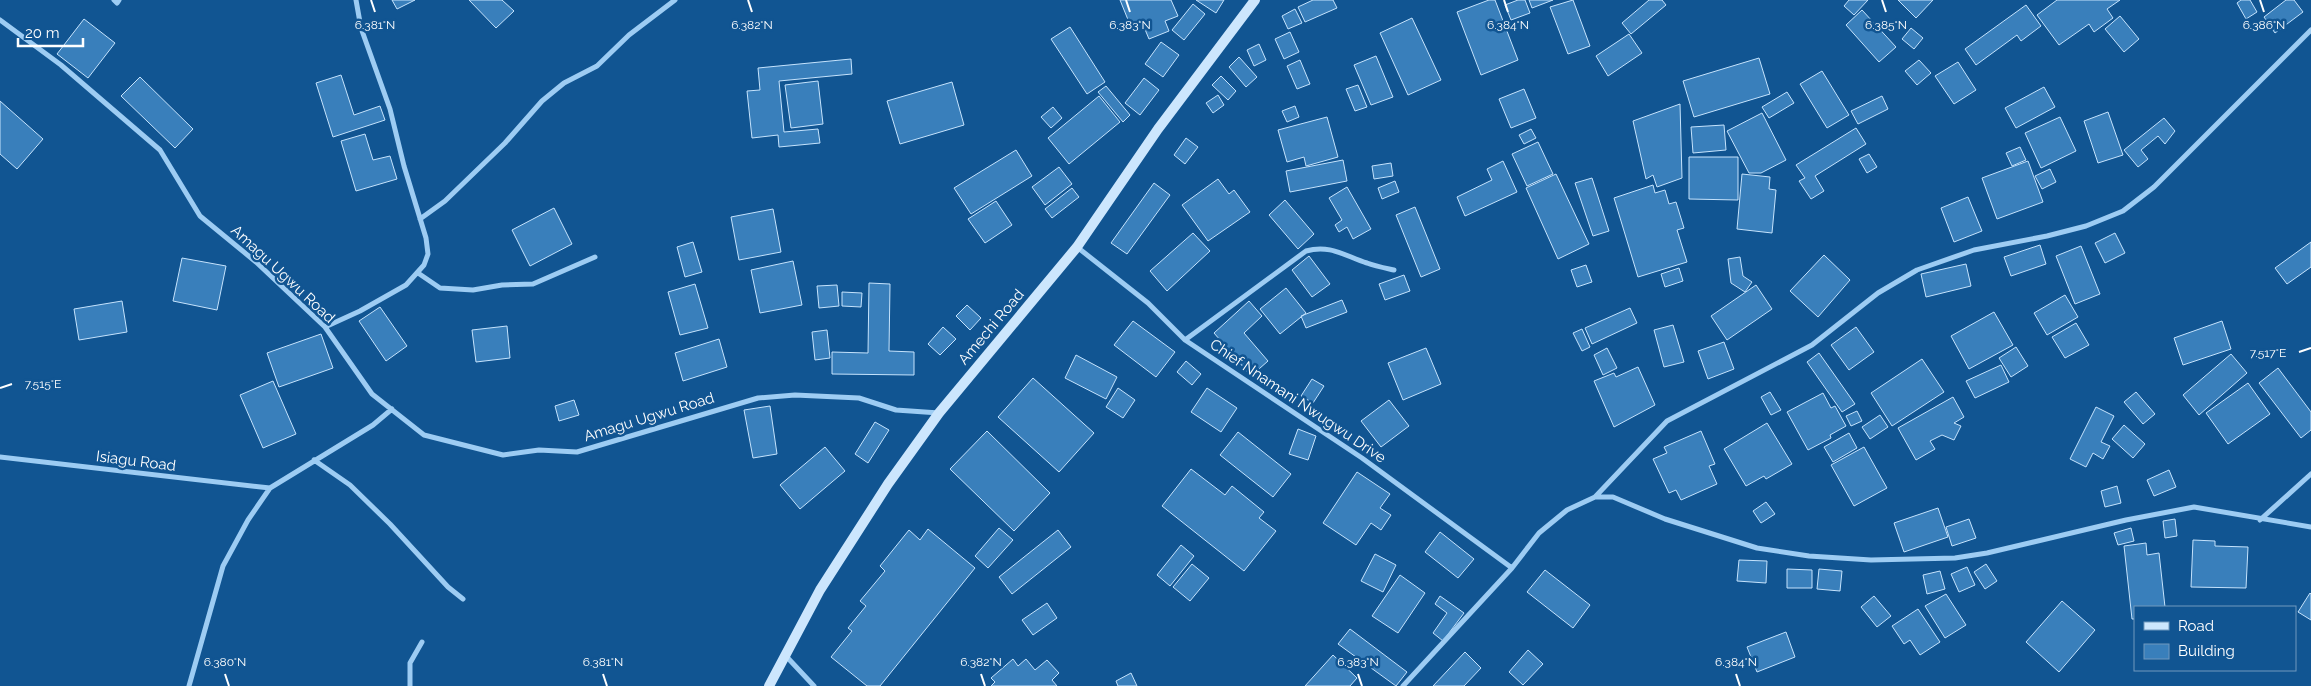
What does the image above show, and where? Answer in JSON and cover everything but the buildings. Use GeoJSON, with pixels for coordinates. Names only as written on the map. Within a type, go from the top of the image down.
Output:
{"type":"FeatureCollection","features":[{"type":"Feature","properties":{"kind":"main road","name":"Amechi Road"},"geometry":{"type":"LineString","coordinates":[[769,686],[784,654],[820,590],[867,517],[939,413],[1077,247],[1158,129],[1255,0]]}},
{"type":"Feature","properties":{"kind":"street"},"geometry":{"type":"LineString","coordinates":[[114,0],[117,3],[119,0]]}},
{"type":"Feature","properties":{"kind":"street"},"geometry":{"type":"LineString","coordinates":[[325,327],[399,290],[418,273],[424,265],[428,254],[390,110],[361,28],[356,0]]}},
{"type":"Feature","properties":{"kind":"street"},"geometry":{"type":"LineString","coordinates":[[420,219],[445,201],[505,143],[542,101],[564,82],[597,66],[629,36],[675,0]]}},
{"type":"Feature","properties":{"kind":"street","name":"Amagu Ugwu Road"},"geometry":{"type":"LineString","coordinates":[[0,20],[61,64],[160,150],[200,216],[256,262],[325,327],[372,394],[424,435],[503,454],[539,450],[578,452],[758,398],[795,395],[859,398],[896,410],[939,413]]}},
{"type":"Feature","properties":{"kind":"street"},"geometry":{"type":"LineString","coordinates":[[1403,686],[1512,568],[1539,533],[1567,510],[1595,497],[1667,421],[1812,345],[1878,293],[1917,270],[1974,250],[2048,236],[2086,226],[2123,211],[2154,187],[2311,30]]}},
{"type":"Feature","properties":{"kind":"street","name":"Chief Nnamani Nwugwu Drive"},"geometry":{"type":"LineString","coordinates":[[1077,247],[1148,303],[1185,340],[1362,458],[1512,568]]}},
{"type":"Feature","properties":{"kind":"street"},"geometry":{"type":"LineString","coordinates":[[1185,340],[1306,251],[1318,248],[1335,250],[1368,264],[1394,270]]}},
{"type":"Feature","properties":{"kind":"street"},"geometry":{"type":"LineString","coordinates":[[418,273],[440,288],[473,290],[502,285],[533,284],[595,257]]}},
{"type":"Feature","properties":{"kind":"street"},"geometry":{"type":"LineString","coordinates":[[189,686],[223,566],[248,520],[270,488],[373,425],[392,409]]}},
{"type":"Feature","properties":{"kind":"street","name":"Isiagu Road"},"geometry":{"type":"LineString","coordinates":[[0,457],[270,488]]}},
{"type":"Feature","properties":{"kind":"street"},"geometry":{"type":"LineString","coordinates":[[314,460],[350,485],[396,530],[448,587],[463,599]]}},
{"type":"Feature","properties":{"kind":"street"},"geometry":{"type":"LineString","coordinates":[[2260,520],[2311,474]]}},
{"type":"Feature","properties":{"kind":"street"},"geometry":{"type":"LineString","coordinates":[[1595,497],[1613,497],[1665,519],[1757,548],[1809,556],[1871,560],[1955,558],[1987,553],[2038,543],[2126,520],[2194,507],[2260,520],[2311,527]]}},
{"type":"Feature","properties":{"kind":"street"},"geometry":{"type":"LineString","coordinates":[[410,686],[410,663],[422,642]]}},
{"type":"Feature","properties":{"kind":"street"},"geometry":{"type":"LineString","coordinates":[[784,654],[814,686]]}}]}
